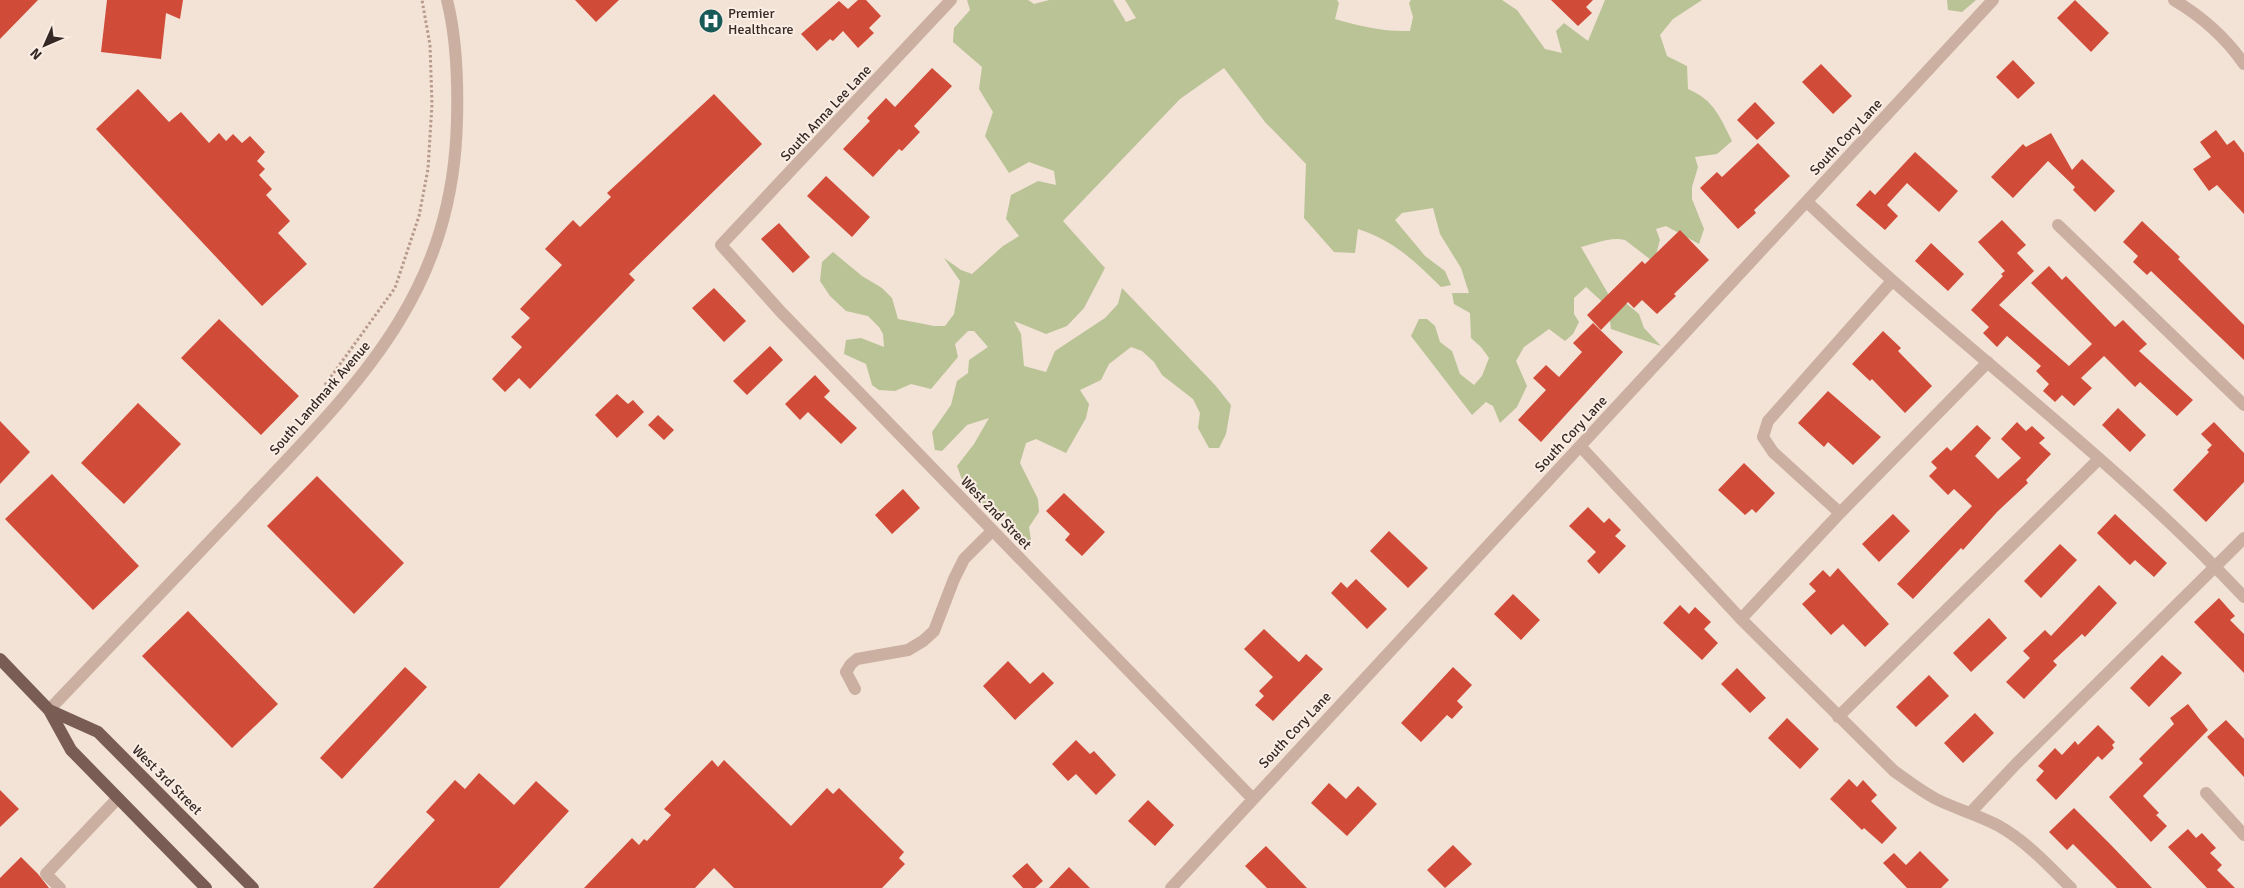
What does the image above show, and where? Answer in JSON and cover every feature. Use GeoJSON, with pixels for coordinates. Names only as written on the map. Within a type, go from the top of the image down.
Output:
{"type":"FeatureCollection","features":[{"type":"Feature","properties":{"kind":"main road","name":"West 3rd Street"},"geometry":{"type":"LineString","coordinates":[[0,659],[49,710],[71,750],[206,888]]}},
{"type":"Feature","properties":{"kind":"main road","name":"West 3rd Street"},"geometry":{"type":"LineString","coordinates":[[49,710],[98,732],[253,888]]}},
{"type":"Feature","properties":{"kind":"street","name":"South Landmark Avenue"},"geometry":{"type":"LineString","coordinates":[[49,710],[201,552],[344,397],[387,343],[406,314],[424,277],[439,234],[453,171],[458,93],[456,51],[447,0]]}},
{"type":"Feature","properties":{"kind":"street","name":"South Anna Lee Lane"},"geometry":{"type":"LineString","coordinates":[[721,245],[951,0]]}},
{"type":"Feature","properties":{"kind":"street","name":"South Cory Lane"},"geometry":{"type":"LineString","coordinates":[[1171,888],[1252,798],[1993,0]]}},
{"type":"Feature","properties":{"kind":"street"},"geometry":{"type":"LineString","coordinates":[[2174,0],[2192,11],[2219,34],[2244,64]]}},
{"type":"Feature","properties":{"kind":"street"},"geometry":{"type":"LineString","coordinates":[[1806,202],[1892,281],[2099,459],[2215,566],[2244,597]]}},
{"type":"Feature","properties":{"kind":"street"},"geometry":{"type":"LineString","coordinates":[[2058,225],[2244,405]]}},
{"type":"Feature","properties":{"kind":"street","name":"West 2nd Street"},"geometry":{"type":"LineString","coordinates":[[721,245],[769,300],[1252,798]]}},
{"type":"Feature","properties":{"kind":"street"},"geometry":{"type":"LineString","coordinates":[[1840,513],[1773,452],[1763,436],[1768,421],[1892,281]]}},
{"type":"Feature","properties":{"kind":"street"},"geometry":{"type":"LineString","coordinates":[[1742,619],[1840,513],[1988,362]]}},
{"type":"Feature","properties":{"kind":"street"},"geometry":{"type":"LineString","coordinates":[[1580,446],[1742,619],[1894,771],[1914,787],[1936,799],[1970,813],[2016,837],[2071,888]]}},
{"type":"Feature","properties":{"kind":"street"},"geometry":{"type":"LineString","coordinates":[[1838,717],[2099,459]]}},
{"type":"Feature","properties":{"kind":"street"},"geometry":{"type":"LineString","coordinates":[[855,690],[846,672],[851,664],[867,657],[908,650],[923,641],[934,631],[954,579],[964,559],[992,530]]}},
{"type":"Feature","properties":{"kind":"street"},"geometry":{"type":"LineString","coordinates":[[1970,813],[2016,764],[2244,538]]}},
{"type":"Feature","properties":{"kind":"street"},"geometry":{"type":"LineString","coordinates":[[2206,793],[2244,835]]}},
{"type":"Feature","properties":{"kind":"street"},"geometry":{"type":"LineString","coordinates":[[60,888],[46,874],[118,798]]}},
{"type":"Feature","properties":{"kind":"path"},"geometry":{"type":"LineString","coordinates":[[325,384],[395,288],[419,216],[428,169],[432,104],[430,45],[422,0]]}},
{"type":"Feature","properties":{"kind":"green space"},"geometry":{"type":"Polygon","coordinates":[[[967,0],[1028,0],[1034,4],[1049,0],[1113,0],[1126,22],[1136,18],[1125,0],[1337,0],[1339,3],[1335,19],[1372,28],[1410,31],[1413,17],[1409,3],[1411,0],[1502,0],[1517,10],[1545,49],[1562,53],[1556,31],[1564,23],[1588,41],[1605,0],[1702,0],[1673,19],[1660,35],[1667,56],[1687,66],[1688,89],[1697,93],[1710,104],[1720,117],[1732,141],[1717,154],[1695,157],[1698,167],[1692,187],[1692,199],[1704,229],[1699,244],[1666,226],[1656,229],[1660,240],[1654,262],[1625,240],[1608,240],[1581,247],[1610,297],[1622,300],[1639,314],[1644,328],[1661,346],[1611,329],[1608,307],[1586,287],[1574,298],[1574,314],[1579,322],[1573,334],[1565,341],[1549,329],[1524,347],[1516,361],[1527,386],[1517,407],[1500,423],[1493,406],[1486,402],[1472,415],[1411,336],[1419,319],[1427,319],[1435,326],[1440,342],[1452,351],[1460,374],[1474,385],[1482,376],[1489,358],[1471,338],[1470,313],[1454,304],[1452,293],[1469,293],[1461,268],[1440,234],[1433,208],[1402,213],[1395,220],[1425,256],[1445,271],[1451,285],[1441,287],[1413,261],[1393,246],[1358,229],[1355,253],[1334,252],[1304,218],[1306,164],[1265,122],[1224,68],[1180,99],[1063,221],[1105,268],[1084,308],[1067,326],[1046,334],[1014,321],[1021,334],[1024,366],[1046,372],[1055,351],[1105,318],[1118,304],[1122,288],[1215,385],[1231,405],[1226,434],[1219,448],[1209,448],[1198,428],[1200,413],[1193,399],[1162,375],[1154,362],[1142,351],[1131,347],[1109,364],[1101,380],[1080,390],[1089,404],[1086,418],[1066,453],[1036,439],[1026,443],[1020,463],[1038,499],[1039,512],[1029,527],[1032,547],[1023,544],[1009,516],[996,518],[964,485],[957,466],[974,444],[989,418],[967,425],[942,451],[935,450],[932,432],[951,405],[957,381],[968,373],[969,360],[988,347],[974,331],[968,331],[955,344],[958,357],[931,389],[911,384],[895,391],[879,390],[872,385],[866,364],[844,354],[846,340],[861,338],[884,347],[883,334],[868,316],[846,311],[830,296],[820,281],[822,262],[833,252],[862,276],[882,288],[892,298],[898,319],[934,326],[945,326],[954,314],[960,281],[944,258],[961,270],[972,274],[1003,246],[1019,236],[1006,219],[1011,195],[1038,181],[1056,185],[1054,171],[1029,162],[1009,173],[985,136],[993,112],[979,89],[982,67],[953,42],[954,28],[970,10],[967,0]]]}},
{"type":"Feature","properties":{"kind":"green space"},"geometry":{"type":"Polygon","coordinates":[[[1947,0],[1976,0],[1962,12],[1948,10],[1947,0]]]}},
{"type":"Feature","properties":{"kind":"building"},"geometry":{"type":"Polygon","coordinates":[[[0,0],[38,0],[0,39],[0,0]]]}},
{"type":"Feature","properties":{"kind":"building"},"geometry":{"type":"Polygon","coordinates":[[[107,0],[183,0],[180,19],[166,13],[161,59],[101,52],[107,0]]]}},
{"type":"Feature","properties":{"kind":"building"},"geometry":{"type":"Polygon","coordinates":[[[575,0],[619,0],[596,22],[575,0]]]}},
{"type":"Feature","properties":{"kind":"building"},"geometry":{"type":"Polygon","coordinates":[[[858,0],[866,0],[881,16],[869,28],[874,33],[858,48],[843,31],[833,41],[830,39],[817,51],[801,34],[839,1],[848,9],[858,0]]]}},
{"type":"Feature","properties":{"kind":"building"},"geometry":{"type":"Polygon","coordinates":[[[1551,0],[1593,0],[1586,7],[1592,13],[1578,26],[1551,0]]]}},
{"type":"Feature","properties":{"kind":"building"},"geometry":{"type":"Polygon","coordinates":[[[2075,0],[2109,33],[2091,52],[2057,18],[2075,0]]]}},
{"type":"Feature","properties":{"kind":"building"},"geometry":{"type":"Polygon","coordinates":[[[2013,60],[2035,83],[2018,99],[1996,77],[2013,60]]]}},
{"type":"Feature","properties":{"kind":"building"},"geometry":{"type":"Polygon","coordinates":[[[1821,64],[1852,96],[1833,114],[1802,82],[1821,64]]]}},
{"type":"Feature","properties":{"kind":"building"},"geometry":{"type":"Polygon","coordinates":[[[932,68],[952,86],[914,126],[920,132],[902,151],[899,149],[873,177],[843,149],[870,121],[867,118],[886,98],[895,107],[932,68]]]}},
{"type":"Feature","properties":{"kind":"building"},"geometry":{"type":"Polygon","coordinates":[[[138,89],[169,122],[181,112],[209,143],[219,133],[226,141],[233,134],[242,143],[250,136],[265,152],[257,161],[265,169],[259,175],[272,189],[266,195],[290,221],[278,233],[307,264],[262,306],[96,129],[138,89]]]}},
{"type":"Feature","properties":{"kind":"building"},"geometry":{"type":"Polygon","coordinates":[[[714,94],[762,144],[629,274],[635,280],[530,389],[519,378],[505,392],[492,379],[522,347],[511,337],[530,318],[520,309],[562,265],[545,249],[573,220],[580,227],[611,197],[607,193],[714,94]]]}},
{"type":"Feature","properties":{"kind":"building"},"geometry":{"type":"Polygon","coordinates":[[[1755,102],[1775,123],[1757,140],[1737,120],[1755,102]]]}},
{"type":"Feature","properties":{"kind":"building"},"geometry":{"type":"Polygon","coordinates":[[[2216,130],[2227,145],[2234,140],[2244,153],[2244,214],[2217,185],[2209,191],[2193,169],[2211,157],[2200,142],[2216,130]]]}},
{"type":"Feature","properties":{"kind":"building"},"geometry":{"type":"Polygon","coordinates":[[[2051,133],[2072,170],[2082,159],[2115,191],[2095,212],[2073,190],[2075,187],[2048,161],[2013,198],[1991,177],[2023,144],[2026,147],[2051,133]]]}},
{"type":"Feature","properties":{"kind":"building"},"geometry":{"type":"Polygon","coordinates":[[[1758,143],[1790,176],[1754,210],[1756,213],[1738,229],[1700,188],[1717,172],[1722,177],[1758,143]]]}},
{"type":"Feature","properties":{"kind":"building"},"geometry":{"type":"Polygon","coordinates":[[[1915,152],[1958,191],[1939,212],[1907,183],[1887,205],[1898,216],[1885,230],[1856,205],[1870,190],[1875,195],[1915,152]]]}},
{"type":"Feature","properties":{"kind":"building"},"geometry":{"type":"Polygon","coordinates":[[[826,176],[870,217],[852,237],[807,196],[826,176]]]}},
{"type":"Feature","properties":{"kind":"building"},"geometry":{"type":"Polygon","coordinates":[[[2002,220],[2026,245],[2017,253],[2034,271],[1999,305],[2069,366],[2092,344],[2031,283],[2049,266],[2062,280],[2066,276],[2115,327],[2123,320],[2147,344],[2139,351],[2193,400],[2177,416],[2140,382],[2135,387],[2104,356],[2081,378],[2092,388],[2074,406],[2062,395],[2055,402],[2043,391],[2049,384],[2036,371],[2041,366],[2007,336],[1997,347],[1983,333],[1989,327],[1971,310],[2003,276],[2001,274],[2005,271],[1978,242],[2002,220]]]}},
{"type":"Feature","properties":{"kind":"building"},"geometry":{"type":"Polygon","coordinates":[[[2142,221],[2180,257],[2178,259],[2244,325],[2244,360],[2151,271],[2147,275],[2133,262],[2138,256],[2123,242],[2142,221]]]}},
{"type":"Feature","properties":{"kind":"building"},"geometry":{"type":"Polygon","coordinates":[[[779,223],[810,257],[793,273],[761,239],[779,223]]]}},
{"type":"Feature","properties":{"kind":"building"},"geometry":{"type":"Polygon","coordinates":[[[1680,230],[1709,260],[1674,294],[1676,296],[1657,314],[1642,300],[1634,308],[1628,302],[1601,330],[1587,315],[1642,261],[1645,264],[1680,230]]]}},
{"type":"Feature","properties":{"kind":"building"},"geometry":{"type":"Polygon","coordinates":[[[1931,243],[1964,274],[1948,291],[1915,261],[1931,243]]]}},
{"type":"Feature","properties":{"kind":"building"},"geometry":{"type":"Polygon","coordinates":[[[714,288],[746,321],[724,342],[692,308],[714,288]]]}},
{"type":"Feature","properties":{"kind":"building"},"geometry":{"type":"Polygon","coordinates":[[[219,319],[299,396],[261,435],[181,358],[219,319]]]}},
{"type":"Feature","properties":{"kind":"building"},"geometry":{"type":"Polygon","coordinates":[[[1593,323],[1623,352],[1541,442],[1518,420],[1546,390],[1533,378],[1546,365],[1559,377],[1582,352],[1573,343],[1593,323]]]}},
{"type":"Feature","properties":{"kind":"building"},"geometry":{"type":"Polygon","coordinates":[[[1883,331],[1901,348],[1898,351],[1932,386],[1905,413],[1872,379],[1870,381],[1852,364],[1883,331]]]}},
{"type":"Feature","properties":{"kind":"building"},"geometry":{"type":"Polygon","coordinates":[[[770,346],[783,360],[747,395],[733,381],[770,346]]]}},
{"type":"Feature","properties":{"kind":"building"},"geometry":{"type":"Polygon","coordinates":[[[815,375],[830,391],[824,397],[857,428],[841,444],[808,412],[800,420],[785,404],[815,375]]]}},
{"type":"Feature","properties":{"kind":"building"},"geometry":{"type":"Polygon","coordinates":[[[1828,391],[1881,437],[1853,465],[1828,442],[1824,447],[1798,423],[1828,391]]]}},
{"type":"Feature","properties":{"kind":"building"},"geometry":{"type":"Polygon","coordinates":[[[617,394],[628,404],[633,400],[644,412],[617,438],[595,415],[617,394]]]}},
{"type":"Feature","properties":{"kind":"building"},"geometry":{"type":"Polygon","coordinates":[[[138,403],[181,444],[124,504],[81,463],[138,403]]]}},
{"type":"Feature","properties":{"kind":"building"},"geometry":{"type":"Polygon","coordinates":[[[2118,408],[2146,435],[2130,452],[2102,425],[2118,408]]]}},
{"type":"Feature","properties":{"kind":"building"},"geometry":{"type":"Polygon","coordinates":[[[658,415],[674,430],[664,440],[648,425],[658,415]]]}},
{"type":"Feature","properties":{"kind":"building"},"geometry":{"type":"Polygon","coordinates":[[[0,421],[30,452],[0,484],[0,421]]]}},
{"type":"Feature","properties":{"kind":"building"},"geometry":{"type":"Polygon","coordinates":[[[2017,422],[2026,431],[2032,426],[2045,438],[2039,443],[2051,454],[2026,480],[2028,483],[1997,512],[1963,550],[1961,548],[1913,599],[1897,584],[1972,506],[1954,489],[1948,495],[1929,476],[1937,468],[1931,462],[1947,447],[1951,451],[1977,425],[1991,438],[1975,456],[1998,479],[2021,458],[2001,439],[2017,422]]]}},
{"type":"Feature","properties":{"kind":"building"},"geometry":{"type":"Polygon","coordinates":[[[2214,422],[2244,453],[2244,482],[2206,522],[2173,490],[2209,452],[2207,450],[2212,445],[2201,434],[2214,422]]]}},
{"type":"Feature","properties":{"kind":"building"},"geometry":{"type":"Polygon","coordinates":[[[1744,463],[1775,493],[1756,513],[1752,509],[1745,515],[1718,490],[1744,463]]]}},
{"type":"Feature","properties":{"kind":"building"},"geometry":{"type":"Polygon","coordinates":[[[52,474],[139,566],[93,610],[5,519],[52,474]]]}},
{"type":"Feature","properties":{"kind":"building"},"geometry":{"type":"Polygon","coordinates":[[[317,476],[404,563],[354,614],[267,526],[317,476]]]}},
{"type":"Feature","properties":{"kind":"building"},"geometry":{"type":"Polygon","coordinates":[[[903,489],[920,508],[892,534],[875,515],[903,489]]]}},
{"type":"Feature","properties":{"kind":"building"},"geometry":{"type":"Polygon","coordinates":[[[1064,493],[1105,532],[1082,556],[1065,540],[1070,534],[1046,511],[1064,493]]]}},
{"type":"Feature","properties":{"kind":"building"},"geometry":{"type":"Polygon","coordinates":[[[1588,507],[1604,523],[1609,518],[1621,530],[1615,536],[1626,546],[1599,574],[1587,561],[1596,552],[1569,526],[1588,507]]]}},
{"type":"Feature","properties":{"kind":"building"},"geometry":{"type":"Polygon","coordinates":[[[1893,514],[1910,531],[1879,562],[1862,544],[1893,514]]]}},
{"type":"Feature","properties":{"kind":"building"},"geometry":{"type":"Polygon","coordinates":[[[2115,514],[2167,563],[2154,577],[2135,560],[2130,565],[2097,533],[2115,514]]]}},
{"type":"Feature","properties":{"kind":"building"},"geometry":{"type":"Polygon","coordinates":[[[1389,531],[1428,568],[1408,588],[1370,551],[1389,531]]]}},
{"type":"Feature","properties":{"kind":"building"},"geometry":{"type":"Polygon","coordinates":[[[2060,544],[2077,560],[2041,598],[2024,581],[2060,544]]]}},
{"type":"Feature","properties":{"kind":"building"},"geometry":{"type":"Polygon","coordinates":[[[1838,568],[1889,624],[1865,647],[1843,624],[1831,635],[1802,604],[1816,591],[1809,584],[1823,570],[1830,577],[1838,568]]]}},
{"type":"Feature","properties":{"kind":"building"},"geometry":{"type":"Polygon","coordinates":[[[1356,579],[1387,609],[1367,629],[1331,593],[1341,582],[1347,588],[1356,579]]]}},
{"type":"Feature","properties":{"kind":"building"},"geometry":{"type":"Polygon","coordinates":[[[2099,585],[2117,603],[2085,637],[2082,634],[2053,661],[2057,665],[2024,699],[2006,682],[2030,658],[2023,651],[2045,630],[2051,636],[2099,585]]]}},
{"type":"Feature","properties":{"kind":"building"},"geometry":{"type":"Polygon","coordinates":[[[1513,594],[1540,620],[1521,640],[1494,614],[1513,594]]]}},
{"type":"Feature","properties":{"kind":"building"},"geometry":{"type":"Polygon","coordinates":[[[2219,598],[2235,616],[2230,620],[2244,634],[2244,673],[2194,622],[2219,598]]]}},
{"type":"Feature","properties":{"kind":"building"},"geometry":{"type":"Polygon","coordinates":[[[1680,605],[1689,614],[1695,607],[1711,622],[1704,629],[1718,643],[1702,660],[1663,623],[1680,605]]]}},
{"type":"Feature","properties":{"kind":"building"},"geometry":{"type":"Polygon","coordinates":[[[188,611],[278,704],[232,748],[142,656],[188,611]]]}},
{"type":"Feature","properties":{"kind":"building"},"geometry":{"type":"Polygon","coordinates":[[[1989,618],[2007,638],[1971,672],[1953,653],[1989,618]]]}},
{"type":"Feature","properties":{"kind":"building"},"geometry":{"type":"Polygon","coordinates":[[[1264,629],[1299,662],[1306,654],[1323,669],[1273,721],[1255,705],[1264,696],[1259,691],[1273,677],[1244,649],[1264,629]]]}},
{"type":"Feature","properties":{"kind":"building"},"geometry":{"type":"Polygon","coordinates":[[[2162,655],[2182,673],[2149,707],[2130,688],[2162,655]]]}},
{"type":"Feature","properties":{"kind":"building"},"geometry":{"type":"Polygon","coordinates":[[[1008,661],[1030,684],[1043,672],[1054,683],[1015,720],[983,686],[1008,661]]]}},
{"type":"Feature","properties":{"kind":"building"},"geometry":{"type":"Polygon","coordinates":[[[405,667],[427,687],[342,779],[320,758],[405,667]]]}},
{"type":"Feature","properties":{"kind":"building"},"geometry":{"type":"Polygon","coordinates":[[[1453,667],[1472,685],[1457,701],[1463,707],[1452,719],[1447,715],[1421,742],[1401,723],[1453,667]]]}},
{"type":"Feature","properties":{"kind":"building"},"geometry":{"type":"Polygon","coordinates":[[[1737,668],[1766,698],[1750,713],[1721,684],[1737,668]]]}},
{"type":"Feature","properties":{"kind":"building"},"geometry":{"type":"Polygon","coordinates":[[[1929,675],[1949,696],[1916,727],[1896,707],[1929,675]]]}},
{"type":"Feature","properties":{"kind":"building"},"geometry":{"type":"Polygon","coordinates":[[[2188,704],[2208,730],[2143,796],[2159,813],[2156,815],[2167,826],[2151,842],[2109,797],[2143,763],[2139,759],[2174,724],[2170,718],[2188,704]]]}},
{"type":"Feature","properties":{"kind":"building"},"geometry":{"type":"Polygon","coordinates":[[[1975,713],[1994,733],[1963,763],[1944,743],[1975,713]]]}},
{"type":"Feature","properties":{"kind":"building"},"geometry":{"type":"Polygon","coordinates":[[[1787,718],[1819,749],[1800,769],[1768,738],[1787,718]]]}},
{"type":"Feature","properties":{"kind":"building"},"geometry":{"type":"Polygon","coordinates":[[[2226,720],[2244,739],[2244,777],[2207,737],[2226,720]]]}},
{"type":"Feature","properties":{"kind":"building"},"geometry":{"type":"Polygon","coordinates":[[[2098,725],[2115,742],[2112,745],[2114,748],[2102,760],[2098,756],[2056,800],[2036,780],[2044,771],[2038,766],[2055,748],[2062,755],[2075,741],[2078,745],[2098,725]]]}},
{"type":"Feature","properties":{"kind":"building"},"geometry":{"type":"Polygon","coordinates":[[[1076,740],[1090,754],[1094,751],[1116,775],[1096,795],[1076,774],[1068,781],[1052,764],[1076,740]]]}},
{"type":"Feature","properties":{"kind":"building"},"geometry":{"type":"Polygon","coordinates":[[[712,760],[718,767],[724,760],[791,826],[827,788],[833,794],[839,788],[904,852],[899,858],[905,864],[882,888],[734,888],[714,868],[695,888],[584,888],[632,838],[639,845],[644,839],[647,841],[671,815],[664,809],[712,760]]]}},
{"type":"Feature","properties":{"kind":"building"},"geometry":{"type":"Polygon","coordinates":[[[479,773],[514,805],[536,781],[569,811],[499,888],[373,888],[435,820],[426,812],[455,780],[465,789],[479,773]]]}},
{"type":"Feature","properties":{"kind":"building"},"geometry":{"type":"Polygon","coordinates":[[[1849,779],[1857,787],[1863,780],[1877,795],[1871,801],[1897,828],[1882,844],[1864,828],[1862,830],[1830,799],[1849,779]]]}},
{"type":"Feature","properties":{"kind":"building"},"geometry":{"type":"Polygon","coordinates":[[[1329,783],[1346,799],[1358,786],[1377,804],[1347,836],[1311,803],[1329,783]]]}},
{"type":"Feature","properties":{"kind":"building"},"geometry":{"type":"Polygon","coordinates":[[[0,790],[19,809],[0,827],[0,790]]]}},
{"type":"Feature","properties":{"kind":"building"},"geometry":{"type":"Polygon","coordinates":[[[1148,800],[1174,825],[1155,846],[1128,821],[1148,800]]]}},
{"type":"Feature","properties":{"kind":"building"},"geometry":{"type":"Polygon","coordinates":[[[2074,808],[2152,888],[2117,888],[2073,844],[2067,850],[2049,832],[2074,808]]]}},
{"type":"Feature","properties":{"kind":"building"},"geometry":{"type":"Polygon","coordinates":[[[2188,829],[2196,838],[2202,833],[2216,848],[2210,853],[2222,865],[2217,870],[2235,888],[2207,888],[2168,847],[2188,829]]]}},
{"type":"Feature","properties":{"kind":"building"},"geometry":{"type":"Polygon","coordinates":[[[1453,845],[1472,864],[1445,888],[1427,870],[1453,845]]]}},
{"type":"Feature","properties":{"kind":"building"},"geometry":{"type":"Polygon","coordinates":[[[1266,846],[1307,888],[1267,888],[1245,866],[1266,846]]]}},
{"type":"Feature","properties":{"kind":"building"},"geometry":{"type":"Polygon","coordinates":[[[1920,851],[1949,880],[1941,888],[1907,888],[1883,863],[1894,853],[1906,865],[1920,851]]]}},
{"type":"Feature","properties":{"kind":"building"},"geometry":{"type":"Polygon","coordinates":[[[21,857],[49,888],[0,888],[0,878],[21,857]]]}},
{"type":"Feature","properties":{"kind":"building"},"geometry":{"type":"Polygon","coordinates":[[[1027,863],[1043,881],[1035,888],[1023,888],[1012,876],[1027,863]]]}},
{"type":"Feature","properties":{"kind":"building"},"geometry":{"type":"Polygon","coordinates":[[[1069,867],[1090,888],[1049,888],[1069,867]]]}},
{"type":"Feature","properties":{"kind":"place","name":"Premier Healthcare"},"geometry":{"type":"Point","coordinates":[711,21]}}]}
